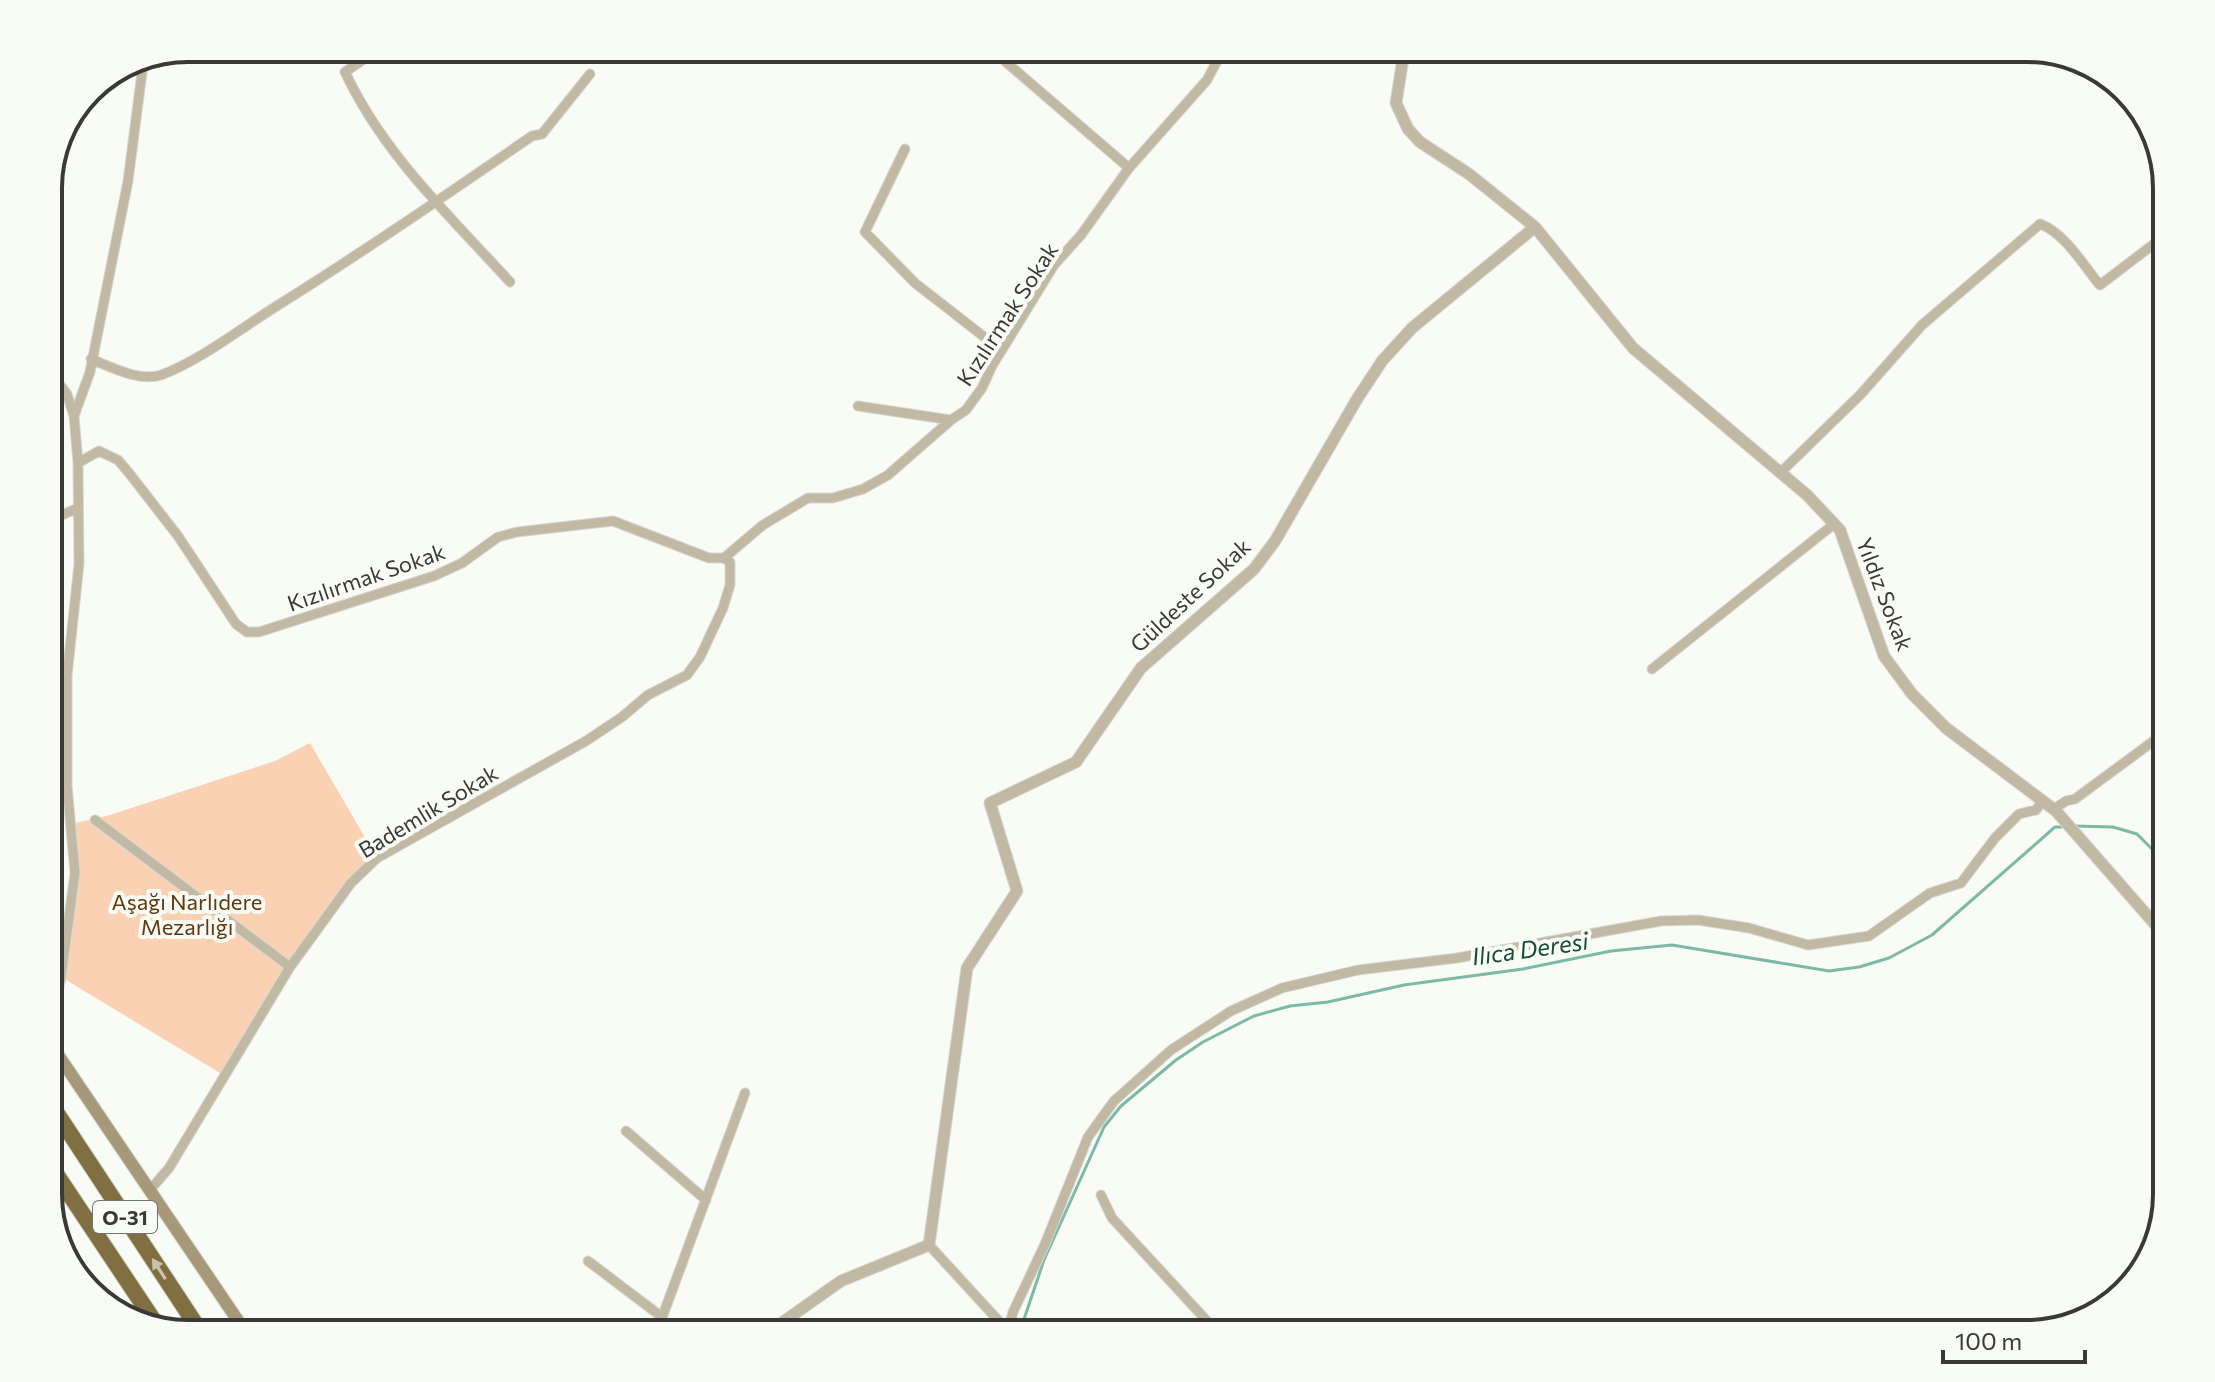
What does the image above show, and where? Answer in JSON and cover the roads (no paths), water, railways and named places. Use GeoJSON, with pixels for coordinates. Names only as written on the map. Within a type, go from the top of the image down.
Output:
{"type":"FeatureCollection","features":[{"type":"Feature","properties":{"kind":"highway","name":"O-31"},"geometry":{"type":"LineString","coordinates":[[62,1121],[193,1320]]}},
{"type":"Feature","properties":{"kind":"highway","name":"O-31"},"geometry":{"type":"LineString","coordinates":[[62,1183],[149,1314]]}},
{"type":"Feature","properties":{"kind":"main road"},"geometry":{"type":"LineString","coordinates":[[62,1061],[238,1320]]}},
{"type":"Feature","properties":{"kind":"street"},"geometry":{"type":"LineString","coordinates":[[360,62],[345,72],[410,175],[510,282]]}},
{"type":"Feature","properties":{"kind":"street"},"geometry":{"type":"LineString","coordinates":[[1006,62],[1129,168]]}},
{"type":"Feature","properties":{"kind":"street","name":"Kızılırmak Sokak"},"geometry":{"type":"LineString","coordinates":[[78,463],[99,451],[118,460],[178,536],[236,624],[247,632],[259,632],[327,612],[434,576],[462,563],[498,537],[517,532],[613,521],[709,558],[724,558],[763,525],[808,498],[851,495],[888,475],[966,410],[1054,265],[1081,235],[1129,168],[1207,80],[1217,62]]}},
{"type":"Feature","properties":{"kind":"street","name":"Yıldız Sokak"},"geometry":{"type":"LineString","coordinates":[[1402,62],[1396,103],[1408,129],[1420,142],[1469,174],[1535,227],[1633,348],[1781,472],[1840,530],[1884,656],[1912,694],[1946,728],[2055,810],[2153,922]]}},
{"type":"Feature","properties":{"kind":"street"},"geometry":{"type":"LineString","coordinates":[[74,416],[90,372],[128,181],[142,71]]}},
{"type":"Feature","properties":{"kind":"street"},"geometry":{"type":"LineString","coordinates":[[91,359],[148,377],[161,375],[209,349],[532,136],[542,134],[590,74]]}},
{"type":"Feature","properties":{"kind":"street"},"geometry":{"type":"LineString","coordinates":[[905,149],[865,232],[915,283],[1001,350]]}},
{"type":"Feature","properties":{"kind":"street"},"geometry":{"type":"LineString","coordinates":[[1781,472],[1861,394],[1922,325],[2040,224],[2050,228],[2060,238],[2100,285],[2153,245]]}},
{"type":"Feature","properties":{"kind":"street","name":"Güldeste Sokak"},"geometry":{"type":"LineString","coordinates":[[929,1245],[967,968],[1017,891],[990,803],[1076,762],[1141,668],[1254,569],[1275,541],[1382,361],[1412,328],[1535,227]]}},
{"type":"Feature","properties":{"kind":"street"},"geometry":{"type":"LineString","coordinates":[[62,387],[74,416],[78,463],[79,564],[67,676],[67,785],[75,873],[62,970]]}},
{"type":"Feature","properties":{"kind":"street"},"geometry":{"type":"LineString","coordinates":[[858,406],[951,420]]}},
{"type":"Feature","properties":{"kind":"street"},"geometry":{"type":"LineString","coordinates":[[62,515],[78,508]]}},
{"type":"Feature","properties":{"kind":"street"},"geometry":{"type":"LineString","coordinates":[[1652,669],[1834,524]]}},
{"type":"Feature","properties":{"kind":"street","name":"Bademlik Sokak"},"geometry":{"type":"LineString","coordinates":[[150,1190],[169,1168],[290,967],[351,883],[377,858],[586,741],[648,695],[687,675],[700,657],[730,585],[730,562],[724,558]]}},
{"type":"Feature","properties":{"kind":"street"},"geometry":{"type":"LineString","coordinates":[[2055,810],[2075,799],[2153,741]]}},
{"type":"Feature","properties":{"kind":"street"},"geometry":{"type":"LineString","coordinates":[[1011,1320],[1088,1137],[1114,1101],[1171,1050],[1231,1011],[1282,988],[1358,970],[1457,958],[1661,921],[1698,920],[1749,928],[1808,945],[1869,936],[1930,893],[1961,883],[1995,838],[2019,814],[2036,810],[2043,800]]}},
{"type":"Feature","properties":{"kind":"street"},"geometry":{"type":"LineString","coordinates":[[95,820],[290,967]]}},
{"type":"Feature","properties":{"kind":"street"},"geometry":{"type":"LineString","coordinates":[[661,1320],[745,1093]]}},
{"type":"Feature","properties":{"kind":"street"},"geometry":{"type":"LineString","coordinates":[[626,1131],[706,1200]]}},
{"type":"Feature","properties":{"kind":"street"},"geometry":{"type":"LineString","coordinates":[[1101,1195],[1112,1218],[1206,1320]]}},
{"type":"Feature","properties":{"kind":"street"},"geometry":{"type":"LineString","coordinates":[[786,1320],[841,1281],[929,1245],[997,1320]]}},
{"type":"Feature","properties":{"kind":"street"},"geometry":{"type":"LineString","coordinates":[[588,1261],[662,1317]]}},
{"type":"Feature","properties":{"kind":"waterway","name":"Ilıca Deresi"},"geometry":{"type":"LineString","coordinates":[[2073,826],[2113,827],[2137,834],[2153,850]]}},
{"type":"Feature","properties":{"kind":"waterway","name":"Ilıca Deresi"},"geometry":{"type":"LineString","coordinates":[[1024,1320],[1044,1260],[1104,1127],[1121,1106],[1176,1060],[1203,1042],[1254,1016],[1290,1006],[1328,1002],[1404,985],[1523,969],[1611,951],[1672,945],[1829,971],[1859,967],[1889,958],[1932,935],[2055,827],[2065,827]]}},
{"type":"Feature","properties":{"kind":"park label","name":"Aşağı Narlıdere Mezarlığı"},"geometry":{"type":"Point","coordinates":[187,914]}}]}
